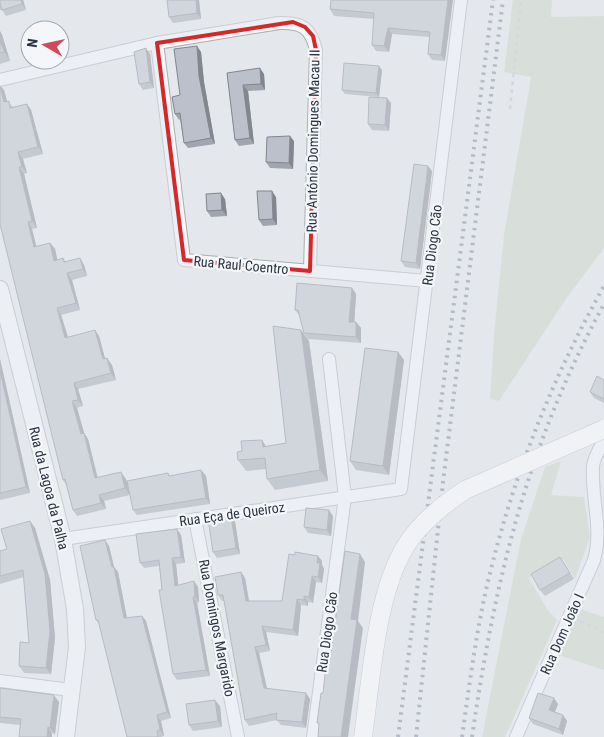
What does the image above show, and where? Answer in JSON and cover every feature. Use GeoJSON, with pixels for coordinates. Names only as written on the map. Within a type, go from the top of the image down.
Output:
{"type":"FeatureCollection","features":[{"type":"Feature","properties":{"kind":"main road"},"geometry":{"type":"LineString","coordinates":[[363,737],[385,596],[397,561],[415,533],[447,503],[465,490],[604,429]]}},
{"type":"Feature","properties":{"kind":"street","name":"Rua Diogo Cão"},"geometry":{"type":"LineString","coordinates":[[401,489],[461,0]]}},
{"type":"Feature","properties":{"kind":"street","name":"Rua António Domingues Macau II"},"geometry":{"type":"LineString","coordinates":[[0,80],[157,43],[286,22],[293,22],[304,28],[313,36],[316,50],[310,271]]}},
{"type":"Feature","properties":{"kind":"street","name":"Rua Raul Coentro"},"geometry":{"type":"LineString","coordinates":[[157,43],[184,260],[427,281]]}},
{"type":"Feature","properties":{"kind":"street","name":"Rua da Lagoa da Palha"},"geometry":{"type":"LineString","coordinates":[[0,289],[62,539],[75,609],[77,647],[66,737]]}},
{"type":"Feature","properties":{"kind":"street","name":"Rua Diogo Cão"},"geometry":{"type":"LineString","coordinates":[[313,737],[345,497],[329,359]]}},
{"type":"Feature","properties":{"kind":"street","name":"Rua Dom João I"},"geometry":{"type":"LineString","coordinates":[[516,737],[594,560],[598,545],[598,528],[593,465],[604,440]]}},
{"type":"Feature","properties":{"kind":"street","name":"Rua Eça de Queiroz"},"geometry":{"type":"LineString","coordinates":[[62,539],[401,489]]}},
{"type":"Feature","properties":{"kind":"street","name":"Rua Domingos Margarido"},"geometry":{"type":"LineString","coordinates":[[195,519],[238,737]]}},
{"type":"Feature","properties":{"kind":"street"},"geometry":{"type":"LineString","coordinates":[[0,681],[71,690]]}},
{"type":"Feature","properties":{"kind":"path"},"geometry":{"type":"LineString","coordinates":[[510,109],[521,0]]}},
{"type":"Feature","properties":{"kind":"path"},"geometry":{"type":"LineString","coordinates":[[570,615],[604,632]]}},
{"type":"Feature","properties":{"kind":"highlighted area"},"geometry":{"type":"Polygon","coordinates":[[[293,22],[305,27],[313,36],[316,50],[310,271],[184,260],[157,43],[293,22]]]}},
{"type":"Feature","properties":{"kind":"green space"},"geometry":{"type":"Polygon","coordinates":[[[513,0],[552,0],[551,17],[604,16],[604,248],[566,299],[499,401],[490,399],[494,334],[504,235],[531,77],[504,72],[513,0]]]}},
{"type":"Feature","properties":{"kind":"green space"},"geometry":{"type":"Polygon","coordinates":[[[561,461],[551,495],[584,497],[590,537],[575,579],[563,559],[529,578],[547,609],[557,620],[505,737],[482,737],[521,539],[545,467],[561,461]]]}},
{"type":"Feature","properties":{"kind":"green space"},"geometry":{"type":"Polygon","coordinates":[[[580,609],[604,617],[604,670],[559,655],[580,609]]]}},
{"type":"Feature","properties":{"kind":"building"},"geometry":{"type":"Polygon","coordinates":[[[0,0],[21,0],[22,4],[2,10],[0,0]]]}},
{"type":"Feature","properties":{"kind":"building"},"geometry":{"type":"Polygon","coordinates":[[[167,0],[196,0],[197,13],[169,17],[167,0]]]}},
{"type":"Feature","properties":{"kind":"building"},"geometry":{"type":"Polygon","coordinates":[[[331,0],[448,0],[441,55],[428,54],[430,32],[388,28],[384,46],[372,45],[374,13],[330,9],[331,0]]]}},
{"type":"Feature","properties":{"kind":"building"},"geometry":{"type":"Polygon","coordinates":[[[0,40],[4,52],[0,53],[0,40]]]}},
{"type":"Feature","properties":{"kind":"building"},"geometry":{"type":"Polygon","coordinates":[[[197,46],[199,76],[211,138],[184,143],[180,113],[175,114],[172,97],[180,95],[174,49],[197,46]]]}},
{"type":"Feature","properties":{"kind":"building"},"geometry":{"type":"Polygon","coordinates":[[[146,48],[150,82],[139,84],[134,52],[146,48]]]}},
{"type":"Feature","properties":{"kind":"building"},"geometry":{"type":"Polygon","coordinates":[[[344,63],[379,66],[376,93],[342,90],[344,63]]]}},
{"type":"Feature","properties":{"kind":"building"},"geometry":{"type":"Polygon","coordinates":[[[260,68],[261,84],[243,85],[250,138],[235,140],[227,73],[260,68]]]}},
{"type":"Feature","properties":{"kind":"building"},"geometry":{"type":"Polygon","coordinates":[[[0,87],[4,102],[9,101],[10,108],[27,104],[38,147],[18,152],[22,167],[19,167],[32,221],[28,222],[34,247],[50,243],[54,261],[63,258],[64,262],[80,258],[83,269],[67,273],[76,303],[57,308],[65,338],[95,330],[103,359],[107,358],[111,373],[74,383],[78,400],[72,401],[81,434],[84,433],[95,478],[121,472],[125,488],[99,495],[101,503],[73,510],[65,479],[63,480],[0,224],[0,87]]]}},
{"type":"Feature","properties":{"kind":"building"},"geometry":{"type":"Polygon","coordinates":[[[369,97],[387,98],[385,125],[368,124],[369,97]]]}},
{"type":"Feature","properties":{"kind":"building"},"geometry":{"type":"Polygon","coordinates":[[[290,136],[289,163],[266,162],[267,137],[290,136]]]}},
{"type":"Feature","properties":{"kind":"building"},"geometry":{"type":"Polygon","coordinates":[[[414,164],[428,166],[416,263],[401,261],[414,164]]]}},
{"type":"Feature","properties":{"kind":"building"},"geometry":{"type":"Polygon","coordinates":[[[257,191],[272,191],[273,219],[259,220],[257,191]]]}},
{"type":"Feature","properties":{"kind":"building"},"geometry":{"type":"Polygon","coordinates":[[[221,193],[222,210],[207,211],[206,194],[221,193]]]}},
{"type":"Feature","properties":{"kind":"building"},"geometry":{"type":"Polygon","coordinates":[[[297,283],[352,288],[349,322],[356,322],[356,337],[304,333],[298,310],[295,310],[297,283]]]}},
{"type":"Feature","properties":{"kind":"building"},"geometry":{"type":"Polygon","coordinates":[[[273,326],[301,330],[320,470],[267,479],[265,458],[238,460],[237,452],[242,451],[241,441],[262,440],[263,447],[286,443],[273,326]]]}},
{"type":"Feature","properties":{"kind":"building"},"geometry":{"type":"Polygon","coordinates":[[[365,348],[398,352],[383,466],[350,461],[365,348]]]}},
{"type":"Feature","properties":{"kind":"building"},"geometry":{"type":"Polygon","coordinates":[[[0,371],[26,487],[0,493],[0,371]]]}},
{"type":"Feature","properties":{"kind":"building"},"geometry":{"type":"Polygon","coordinates":[[[597,376],[604,380],[604,399],[590,392],[597,376]]]}},
{"type":"Feature","properties":{"kind":"building"},"geometry":{"type":"Polygon","coordinates":[[[201,470],[206,498],[133,510],[127,481],[168,473],[169,476],[201,470]]]}},
{"type":"Feature","properties":{"kind":"building"},"geometry":{"type":"Polygon","coordinates":[[[306,508],[329,510],[327,530],[304,527],[306,508]]]}},
{"type":"Feature","properties":{"kind":"building"},"geometry":{"type":"Polygon","coordinates":[[[231,516],[236,548],[213,552],[208,519],[231,516]]]}},
{"type":"Feature","properties":{"kind":"building"},"geometry":{"type":"Polygon","coordinates":[[[30,521],[45,574],[50,631],[46,668],[19,666],[20,642],[29,643],[23,570],[0,576],[0,551],[7,549],[1,529],[30,521]]]}},
{"type":"Feature","properties":{"kind":"building"},"geometry":{"type":"Polygon","coordinates":[[[177,529],[181,557],[172,558],[175,586],[194,581],[195,597],[193,597],[206,670],[173,674],[159,590],[162,590],[159,560],[140,563],[136,534],[177,529]]]}},
{"type":"Feature","properties":{"kind":"building"},"geometry":{"type":"Polygon","coordinates":[[[105,540],[112,567],[114,567],[124,618],[142,616],[167,712],[157,715],[160,730],[157,731],[158,737],[127,737],[98,620],[96,620],[80,546],[105,540]]]}},
{"type":"Feature","properties":{"kind":"building"},"geometry":{"type":"Polygon","coordinates":[[[345,551],[360,554],[351,619],[357,620],[341,737],[318,737],[319,723],[317,723],[321,693],[323,693],[326,666],[329,667],[345,551]]]}},
{"type":"Feature","properties":{"kind":"building"},"geometry":{"type":"Polygon","coordinates":[[[295,552],[318,556],[317,563],[320,563],[318,577],[312,576],[309,597],[304,596],[304,600],[297,599],[293,630],[262,626],[266,645],[255,647],[264,688],[306,693],[302,722],[276,720],[277,713],[245,720],[223,595],[218,595],[215,577],[241,572],[246,601],[282,601],[289,554],[295,555],[295,552]]]}},
{"type":"Feature","properties":{"kind":"building"},"geometry":{"type":"Polygon","coordinates":[[[560,557],[570,573],[540,590],[531,574],[560,557]]]}},
{"type":"Feature","properties":{"kind":"building"},"geometry":{"type":"Polygon","coordinates":[[[0,688],[54,695],[47,737],[19,737],[21,719],[0,717],[0,688]]]}},
{"type":"Feature","properties":{"kind":"building"},"geometry":{"type":"Polygon","coordinates":[[[538,693],[554,698],[549,710],[563,715],[559,729],[529,718],[538,693]]]}},
{"type":"Feature","properties":{"kind":"building"},"geometry":{"type":"Polygon","coordinates":[[[215,700],[218,721],[189,725],[186,704],[215,700]]]}},
{"type":"Feature","properties":{"kind":"railway"},"geometry":{"type":"LineString","coordinates":[[398,737],[493,0]]}},
{"type":"Feature","properties":{"kind":"railway"},"geometry":{"type":"LineString","coordinates":[[416,737],[443,482],[503,0]]}},
{"type":"Feature","properties":{"kind":"railway"},"geometry":{"type":"LineString","coordinates":[[462,737],[482,611],[491,569],[512,495],[553,388],[604,286]]}},
{"type":"Feature","properties":{"kind":"railway"},"geometry":{"type":"LineString","coordinates":[[472,737],[492,623],[518,514],[534,462],[554,409],[577,357],[604,304]]}}]}
